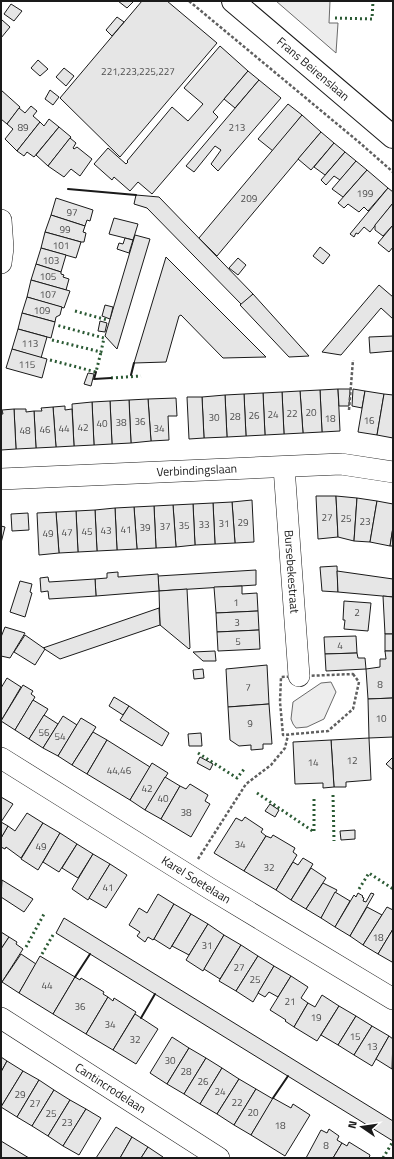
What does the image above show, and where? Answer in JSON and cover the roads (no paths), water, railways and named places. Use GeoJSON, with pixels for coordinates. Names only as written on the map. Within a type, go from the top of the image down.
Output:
{"type":"FeatureCollection","features":[{"type":"Feature","properties":{"kind":"main road","name":"Frans Beirenslaan"},"geometry":{"type":"LineString","coordinates":[[233,1],[393,137]]}},
{"type":"Feature","properties":{"kind":"street"},"geometry":{"type":"LineString","coordinates":[[1,220],[3,248],[1,263]]}},
{"type":"Feature","properties":{"kind":"street","name":"Verbindingslaan"},"geometry":{"type":"LineString","coordinates":[[1,479],[340,464],[393,472]]}},
{"type":"Feature","properties":{"kind":"street","name":"Bursebekestraat"},"geometry":{"type":"LineString","coordinates":[[284,467],[298,676]]}},
{"type":"Feature","properties":{"kind":"street","name":"Karel Soetelaan"},"geometry":{"type":"LineString","coordinates":[[1,758],[188,875],[393,999]]}},
{"type":"Feature","properties":{"kind":"street","name":"Cantincrodelaan"},"geometry":{"type":"LineString","coordinates":[[1,1018],[219,1158]]}}]}
